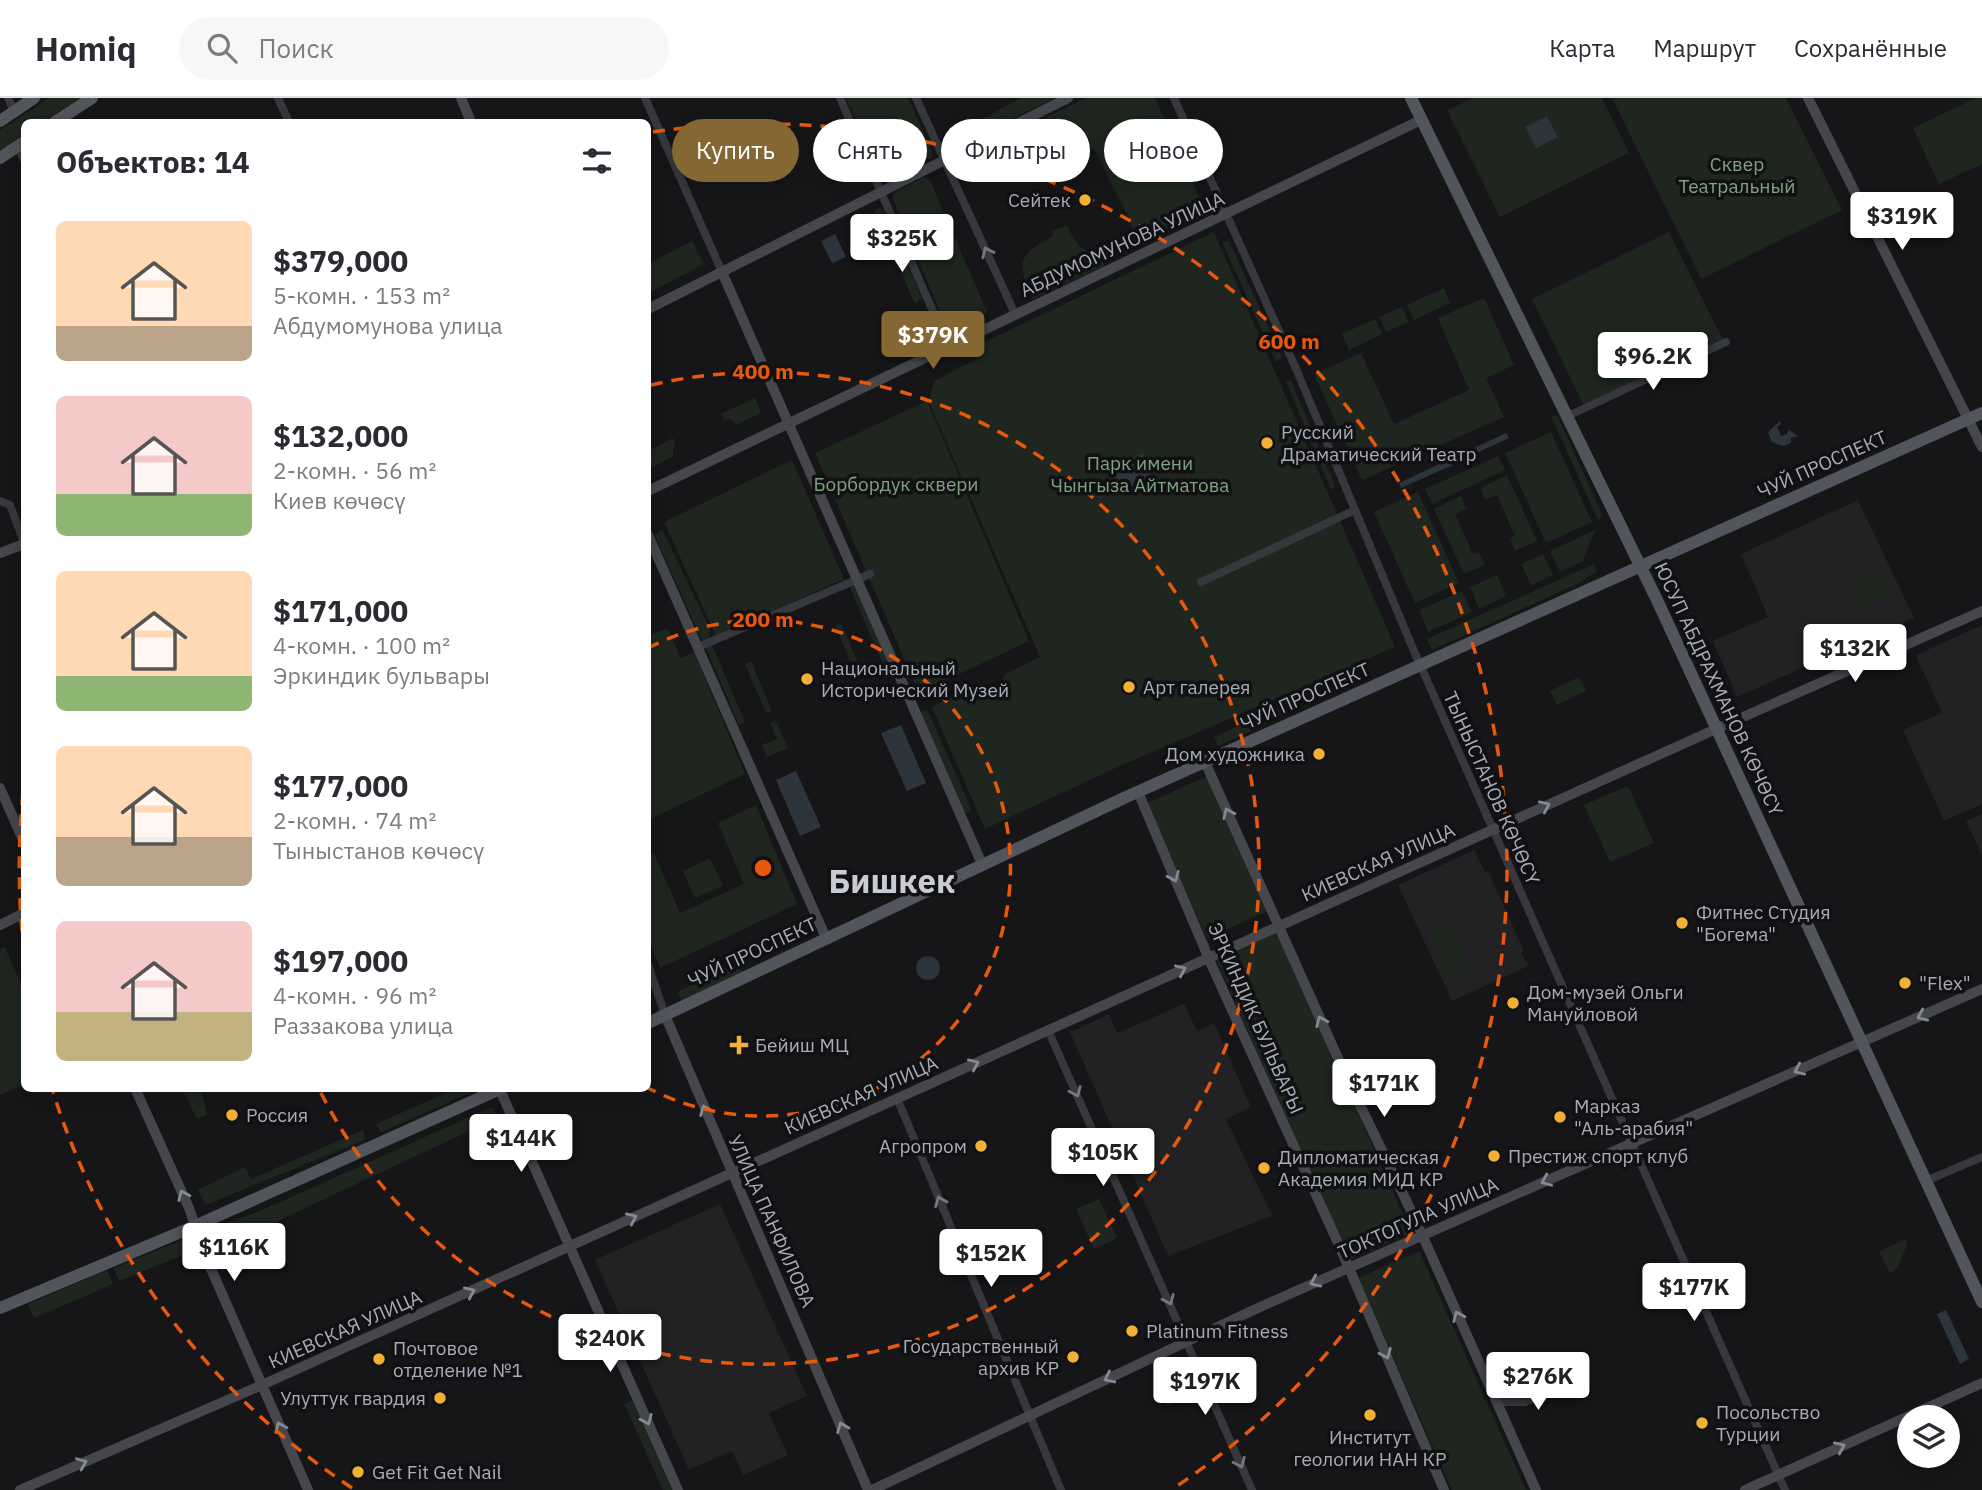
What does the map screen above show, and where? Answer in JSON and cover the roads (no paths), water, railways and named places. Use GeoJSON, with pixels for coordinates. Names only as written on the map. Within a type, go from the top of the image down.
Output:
{"type":"FeatureCollection","features":[{"type":"Feature","properties":{"kind":"main road"},"geometry":{"type":"LineString","coordinates":[[0,121],[34,98]]}},
{"type":"Feature","properties":{"kind":"main road"},"geometry":{"type":"LineString","coordinates":[[60,119],[92,98]]}},
{"type":"Feature","properties":{"kind":"main road","name":"ЮСУП АБДРАХМАНОВ КӨЧӨСҮ"},"geometry":{"type":"LineString","coordinates":[[1411,98],[1640,566],[1982,1302]]}},
{"type":"Feature","properties":{"kind":"main road"},"geometry":{"type":"LineString","coordinates":[[0,158],[21,144]]}},
{"type":"Feature","properties":{"kind":"main road","name":"ЧУЙ ПРОСПЕКТ"},"geometry":{"type":"LineString","coordinates":[[651,1022],[1138,792],[1982,414]]}},
{"type":"Feature","properties":{"kind":"main road"},"geometry":{"type":"LineString","coordinates":[[0,1308],[195,1226],[494,1092]]}},
{"type":"Feature","properties":{"kind":"street"},"geometry":{"type":"LineString","coordinates":[[8,98],[14,111]]}},
{"type":"Feature","properties":{"kind":"street"},"geometry":{"type":"LineString","coordinates":[[278,98],[288,119]]}},
{"type":"Feature","properties":{"kind":"street"},"geometry":{"type":"LineString","coordinates":[[461,98],[470,119]]}},
{"type":"Feature","properties":{"kind":"street"},"geometry":{"type":"LineString","coordinates":[[645,98],[859,579],[982,864]]}},
{"type":"Feature","properties":{"kind":"street"},"geometry":{"type":"LineString","coordinates":[[840,98],[948,346]]}},
{"type":"Feature","properties":{"kind":"street"},"geometry":{"type":"LineString","coordinates":[[915,98],[941,154]]}},
{"type":"Feature","properties":{"kind":"street"},"geometry":{"type":"LineString","coordinates":[[1026,119],[1068,98]]}},
{"type":"Feature","properties":{"kind":"street","name":"ТЫНЫСТАНОВ КӨЧӨСҮ"},"geometry":{"type":"LineString","coordinates":[[1174,98],[1297,370],[1421,666],[1785,1490]]}},
{"type":"Feature","properties":{"kind":"street"},"geometry":{"type":"LineString","coordinates":[[1808,98],[1982,447]]}},
{"type":"Feature","properties":{"kind":"street","name":"АБДУМОМУНОВА УЛИЦА"},"geometry":{"type":"LineString","coordinates":[[651,490],[1422,120]]}},
{"type":"Feature","properties":{"kind":"street"},"geometry":{"type":"LineString","coordinates":[[651,308],[941,162]]}},
{"type":"Feature","properties":{"kind":"street"},"geometry":{"type":"LineString","coordinates":[[954,182],[1015,314]]}},
{"type":"Feature","properties":{"kind":"street"},"geometry":{"type":"LineString","coordinates":[[1568,416],[1726,342]]}},
{"type":"Feature","properties":{"kind":"street"},"geometry":{"type":"LineString","coordinates":[[0,501],[10,505],[21,535]]}},
{"type":"Feature","properties":{"kind":"street"},"geometry":{"type":"LineString","coordinates":[[1201,582],[1355,510]]}},
{"type":"Feature","properties":{"kind":"street"},"geometry":{"type":"LineString","coordinates":[[651,542],[826,938]]}},
{"type":"Feature","properties":{"kind":"street"},"geometry":{"type":"LineString","coordinates":[[0,553],[21,544]]}},
{"type":"Feature","properties":{"kind":"street"},"geometry":{"type":"LineString","coordinates":[[698,647],[870,574]]}},
{"type":"Feature","properties":{"kind":"street","name":"КИЕВСКАЯ УЛИЦА"},"geometry":{"type":"LineString","coordinates":[[20,1490],[262,1385],[1982,611]]}},
{"type":"Feature","properties":{"kind":"street"},"geometry":{"type":"LineString","coordinates":[[1205,762],[1536,1490]]}},
{"type":"Feature","properties":{"kind":"street"},"geometry":{"type":"LineString","coordinates":[[0,788],[21,835]]}},
{"type":"Feature","properties":{"kind":"street","name":"ЭРКИНДИК БУЛЬВАРЫ"},"geometry":{"type":"LineString","coordinates":[[1138,792],[1209,958],[1349,1267],[1444,1490]]}},
{"type":"Feature","properties":{"kind":"street"},"geometry":{"type":"LineString","coordinates":[[0,925],[21,914]]}},
{"type":"Feature","properties":{"kind":"street","name":"УЛИЦА ПАНФИЛОВА"},"geometry":{"type":"LineString","coordinates":[[651,974],[665,1015],[732,1173],[870,1490]]}},
{"type":"Feature","properties":{"kind":"street","name":"ТОКТОГУЛА УЛИЦА"},"geometry":{"type":"LineString","coordinates":[[870,1490],[1030,1418],[1187,1341],[1349,1267],[1982,989]]}},
{"type":"Feature","properties":{"kind":"street"},"geometry":{"type":"LineString","coordinates":[[1048,1030],[1252,1490]]}},
{"type":"Feature","properties":{"kind":"street"},"geometry":{"type":"LineString","coordinates":[[137,1092],[307,1490]]}},
{"type":"Feature","properties":{"kind":"street"},"geometry":{"type":"LineString","coordinates":[[502,1092],[678,1490]]}},
{"type":"Feature","properties":{"kind":"street"},"geometry":{"type":"LineString","coordinates":[[897,1098],[1061,1490]]}},
{"type":"Feature","properties":{"kind":"street"},"geometry":{"type":"LineString","coordinates":[[1926,1181],[1982,1157]]}},
{"type":"Feature","properties":{"kind":"street"},"geometry":{"type":"LineString","coordinates":[[1496,1402],[1525,1402],[1573,1381]]}},
{"type":"Feature","properties":{"kind":"street"},"geometry":{"type":"LineString","coordinates":[[1745,1490],[1982,1383]]}},
{"type":"Feature","properties":{"kind":"place","name":"Сейтек"},"geometry":{"type":"Point","coordinates":[1085,200]}},
{"type":"Feature","properties":{"kind":"place","name":"Русский Драматический Театр"},"geometry":{"type":"Point","coordinates":[1267,443]}},
{"type":"Feature","properties":{"kind":"place","name":"Национальный Исторический Музей"},"geometry":{"type":"Point","coordinates":[807,679]}},
{"type":"Feature","properties":{"kind":"place","name":"Арт галерея"},"geometry":{"type":"Point","coordinates":[1129,687]}},
{"type":"Feature","properties":{"kind":"place","name":"Дом художника"},"geometry":{"type":"Point","coordinates":[1319,754]}},
{"type":"Feature","properties":{"kind":"place","name":"Фитнес Студия \"Богема\""},"geometry":{"type":"Point","coordinates":[1682,923]}},
{"type":"Feature","properties":{"kind":"place","name":"\"Flex\""},"geometry":{"type":"Point","coordinates":[1905,983]}},
{"type":"Feature","properties":{"kind":"place","name":"Дом-музей Ольги Мануйловой"},"geometry":{"type":"Point","coordinates":[1513,1003]}},
{"type":"Feature","properties":{"kind":"place","name":"Бейиш МЦ"},"geometry":{"type":"Point","coordinates":[739,1045]}},
{"type":"Feature","properties":{"kind":"place","name":"Россия"},"geometry":{"type":"Point","coordinates":[232,1115]}},
{"type":"Feature","properties":{"kind":"place","name":"Марказ \"Аль-арабия\""},"geometry":{"type":"Point","coordinates":[1560,1117]}},
{"type":"Feature","properties":{"kind":"place","name":"Агропром"},"geometry":{"type":"Point","coordinates":[981,1146]}},
{"type":"Feature","properties":{"kind":"place","name":"Престиж спорт клуб"},"geometry":{"type":"Point","coordinates":[1494,1156]}},
{"type":"Feature","properties":{"kind":"place","name":"Дипломатическая Академия МИД КР"},"geometry":{"type":"Point","coordinates":[1264,1168]}},
{"type":"Feature","properties":{"kind":"place","name":"Platinum Fitness"},"geometry":{"type":"Point","coordinates":[1132,1331]}},
{"type":"Feature","properties":{"kind":"place","name":"Государственный архив КР"},"geometry":{"type":"Point","coordinates":[1073,1357]}},
{"type":"Feature","properties":{"kind":"place","name":"Почтовое отделение №1"},"geometry":{"type":"Point","coordinates":[379,1359]}},
{"type":"Feature","properties":{"kind":"place","name":"Улуттук гвардия"},"geometry":{"type":"Point","coordinates":[440,1398]}},
{"type":"Feature","properties":{"kind":"place","name":"Институт геологии НАН КР"},"geometry":{"type":"Point","coordinates":[1370,1415]}},
{"type":"Feature","properties":{"kind":"place","name":"Посольство Турции"},"geometry":{"type":"Point","coordinates":[1702,1423]}},
{"type":"Feature","properties":{"kind":"place","name":"Get Fit Get Nail"},"geometry":{"type":"Point","coordinates":[358,1472]}},
{"type":"Feature","properties":{"kind":"district","name":"Бишкек"},"geometry":{"type":"Point","coordinates":[892,880]}},
{"type":"Feature","properties":{"kind":"park label","name":"Сквер Театральный"},"geometry":{"type":"Point","coordinates":[1737,175]}},
{"type":"Feature","properties":{"kind":"park label","name":"Парк имени Чынгыза Айтматова"},"geometry":{"type":"Point","coordinates":[1140,474]}},
{"type":"Feature","properties":{"kind":"park label","name":"Борбордук сквери"},"geometry":{"type":"Point","coordinates":[896,484]}}]}
